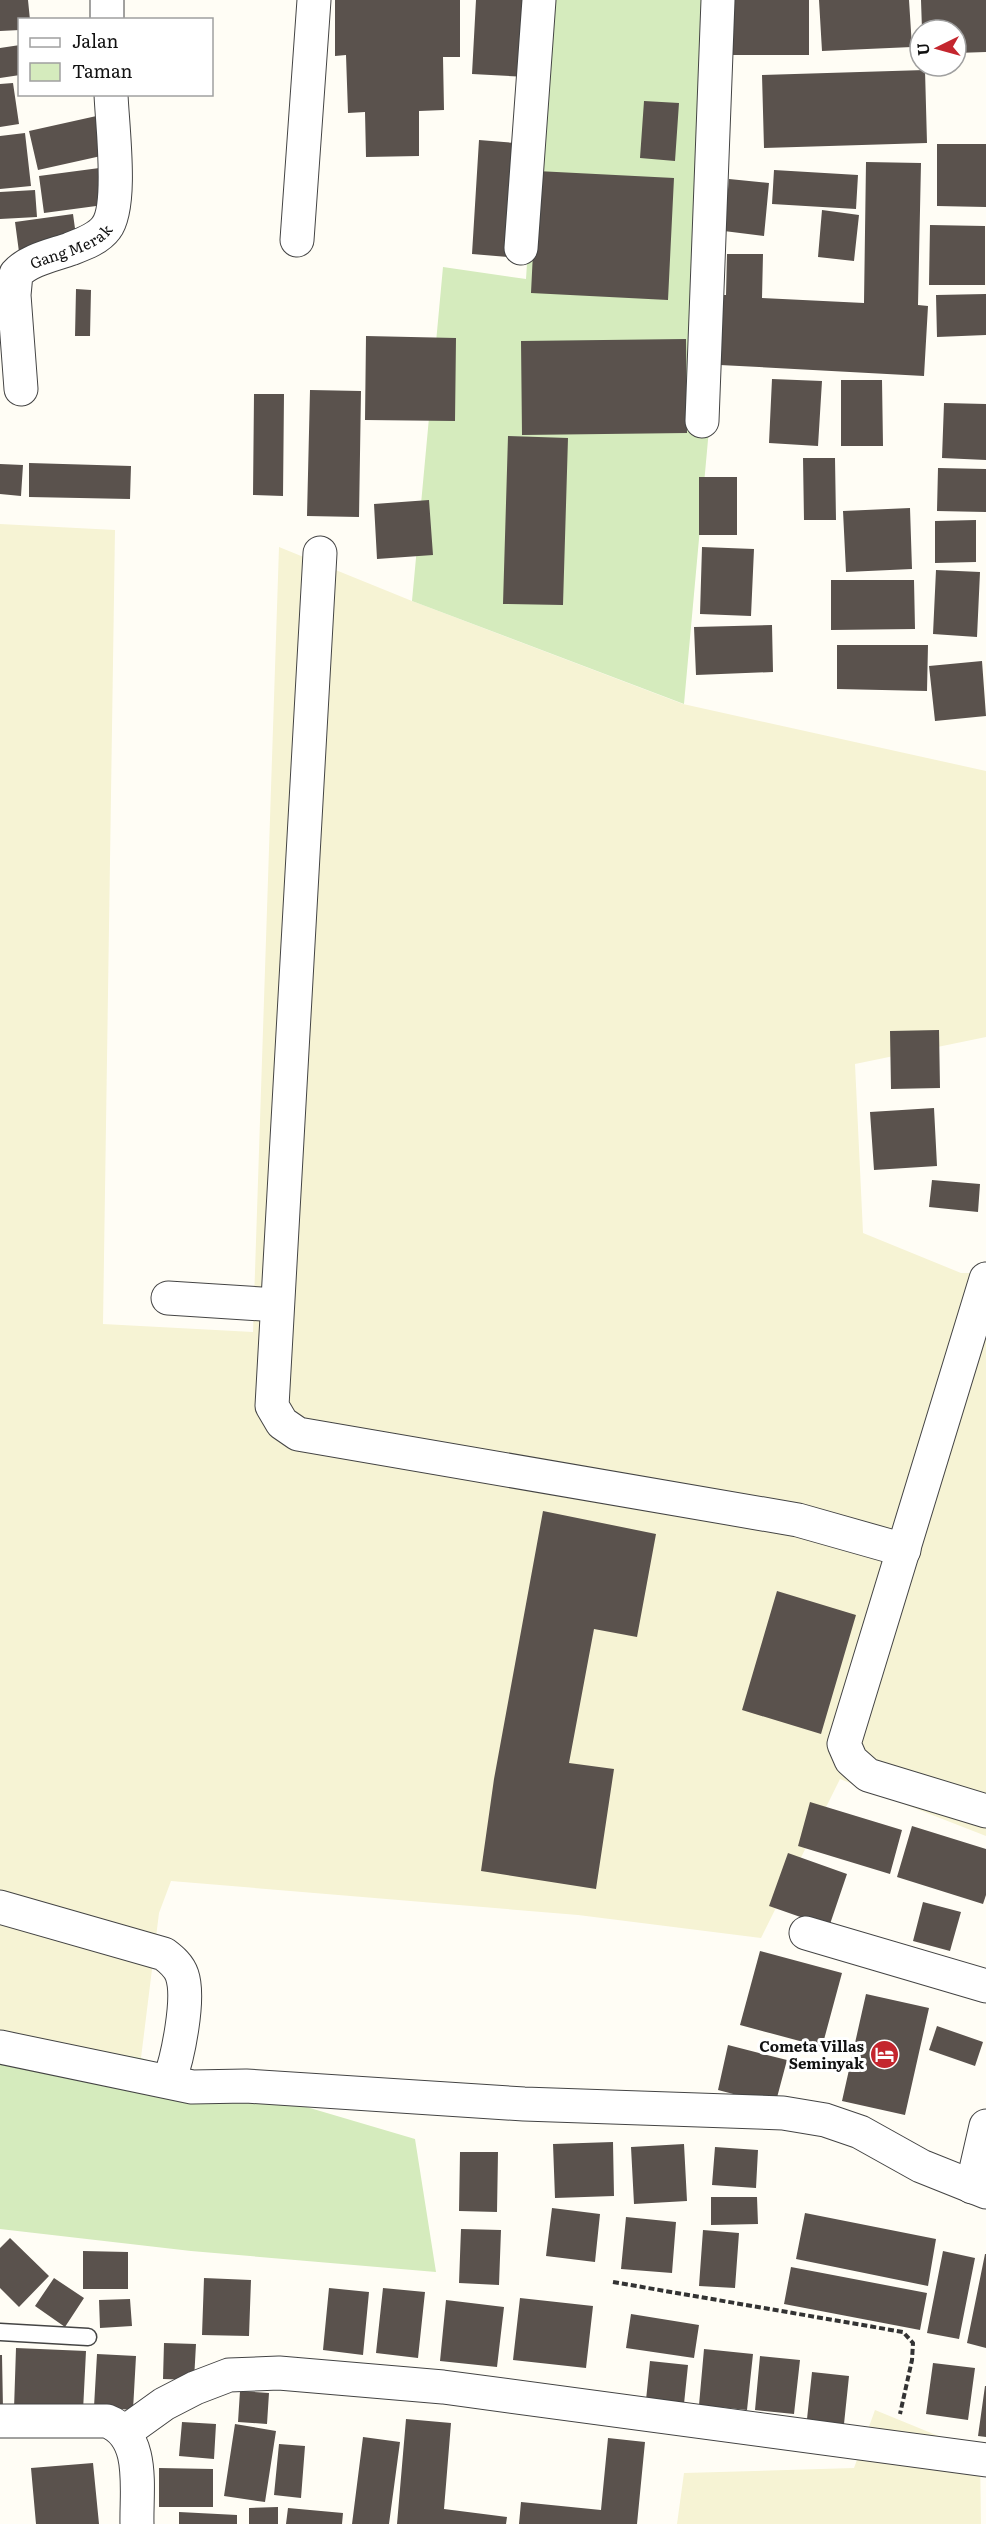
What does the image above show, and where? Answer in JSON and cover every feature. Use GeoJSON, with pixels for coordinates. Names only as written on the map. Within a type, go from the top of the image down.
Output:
{"type":"FeatureCollection","features":[{"type":"Feature","properties":{"kind":"street"},"geometry":{"type":"LineString","coordinates":[[106,0],[107,18]]}},
{"type":"Feature","properties":{"kind":"street"},"geometry":{"type":"LineString","coordinates":[[297,240],[314,0]]}},
{"type":"Feature","properties":{"kind":"street"},"geometry":{"type":"LineString","coordinates":[[521,248],[539,0]]}},
{"type":"Feature","properties":{"kind":"street"},"geometry":{"type":"LineString","coordinates":[[702,421],[718,0]]}},
{"type":"Feature","properties":{"kind":"street","name":"Gang Merak"},"geometry":{"type":"LineString","coordinates":[[21,389],[14,295],[16,274],[27,265],[90,241],[106,228],[114,212],[115,194],[111,96]]}},
{"type":"Feature","properties":{"kind":"street"},"geometry":{"type":"LineString","coordinates":[[320,553],[272,1406],[282,1423],[298,1434],[798,1520],[904,1550]]}},
{"type":"Feature","properties":{"kind":"street"},"geometry":{"type":"LineString","coordinates":[[986,1279],[844,1744],[851,1760],[867,1775],[986,1811]]}},
{"type":"Feature","properties":{"kind":"street"},"geometry":{"type":"LineString","coordinates":[[168,1298],[277,1305]]}},
{"type":"Feature","properties":{"kind":"street"},"geometry":{"type":"LineString","coordinates":[[0,1907],[164,1954],[173,1961],[182,1973],[185,1988],[179,2049],[169,2081]]}},
{"type":"Feature","properties":{"kind":"street"},"geometry":{"type":"LineString","coordinates":[[806,1933],[986,1986]]}},
{"type":"Feature","properties":{"kind":"street"},"geometry":{"type":"LineString","coordinates":[[0,2047],[192,2087],[246,2086],[524,2104],[783,2113],[825,2120],[860,2132],[921,2166],[979,2189],[986,2126]]}},
{"type":"Feature","properties":{"kind":"street"},"geometry":{"type":"LineString","coordinates":[[125,2432],[164,2404],[195,2388],[229,2375],[279,2373],[443,2387],[986,2460]]}},
{"type":"Feature","properties":{"kind":"street"},"geometry":{"type":"LineString","coordinates":[[0,2421],[107,2421],[120,2426],[125,2432],[136,2462],[137,2524]]}},
{"type":"Feature","properties":{"kind":"lane"},"geometry":{"type":"LineString","coordinates":[[0,2332],[88,2337]]}},
{"type":"Feature","properties":{"kind":"path"},"geometry":{"type":"LineString","coordinates":[[613,2282],[903,2332],[914,2343],[892,2446]]}},
{"type":"Feature","properties":{"kind":"shaded area"},"geometry":{"type":"Polygon","coordinates":[[[0,524],[115,530],[103,1324],[253,1332],[279,547],[412,601],[683,704],[986,771],[986,1037],[855,1064],[863,1233],[961,1273],[986,1273],[986,1836],[840,1779],[761,1938],[578,1915],[171,1881],[159,1913],[141,2058],[0,2034],[0,524]]]}},
{"type":"Feature","properties":{"kind":"shaded area"},"geometry":{"type":"Polygon","coordinates":[[[875,2410],[980,2453],[981,2524],[677,2524],[684,2473],[854,2468],[875,2410]]]}},
{"type":"Feature","properties":{"kind":"green space"},"geometry":{"type":"Polygon","coordinates":[[[544,0],[714,0],[712,396],[684,704],[412,601],[443,267],[526,279],[544,0]]]}},
{"type":"Feature","properties":{"kind":"green space"},"geometry":{"type":"Polygon","coordinates":[[[0,2034],[141,2058],[415,2139],[436,2272],[191,2251],[0,2229],[0,2034]]]}},
{"type":"Feature","properties":{"kind":"building"},"geometry":{"type":"Polygon","coordinates":[[[0,0],[28,0],[30,18],[18,18],[18,30],[0,31],[0,0]]]}},
{"type":"Feature","properties":{"kind":"building"},"geometry":{"type":"Polygon","coordinates":[[[335,0],[460,0],[460,57],[443,57],[444,110],[419,111],[419,156],[366,157],[365,112],[348,113],[346,55],[335,56],[335,0]]]}},
{"type":"Feature","properties":{"kind":"building"},"geometry":{"type":"Polygon","coordinates":[[[476,0],[531,0],[527,77],[472,74],[476,0]]]}},
{"type":"Feature","properties":{"kind":"building"},"geometry":{"type":"Polygon","coordinates":[[[732,0],[809,0],[809,55],[732,55],[732,0]]]}},
{"type":"Feature","properties":{"kind":"building"},"geometry":{"type":"Polygon","coordinates":[[[819,0],[909,0],[908,47],[822,51],[819,0]]]}},
{"type":"Feature","properties":{"kind":"building"},"geometry":{"type":"Polygon","coordinates":[[[921,0],[986,0],[986,52],[968,53],[968,18],[922,18],[921,0]]]}},
{"type":"Feature","properties":{"kind":"building"},"geometry":{"type":"Polygon","coordinates":[[[18,45],[18,75],[0,78],[0,48],[18,45]]]}},
{"type":"Feature","properties":{"kind":"building"},"geometry":{"type":"Polygon","coordinates":[[[908,71],[908,78],[925,78],[927,143],[764,148],[762,75],[908,71]]]}},
{"type":"Feature","properties":{"kind":"building"},"geometry":{"type":"Polygon","coordinates":[[[13,83],[19,124],[0,127],[0,84],[13,83]]]}},
{"type":"Feature","properties":{"kind":"building"},"geometry":{"type":"Polygon","coordinates":[[[644,101],[679,103],[675,161],[640,158],[644,101]]]}},
{"type":"Feature","properties":{"kind":"building"},"geometry":{"type":"Polygon","coordinates":[[[101,115],[110,154],[38,170],[29,131],[101,115]]]}},
{"type":"Feature","properties":{"kind":"building"},"geometry":{"type":"Polygon","coordinates":[[[25,133],[31,186],[0,189],[0,136],[25,133]]]}},
{"type":"Feature","properties":{"kind":"building"},"geometry":{"type":"Polygon","coordinates":[[[479,140],[515,143],[508,257],[472,254],[479,140]]]}},
{"type":"Feature","properties":{"kind":"building"},"geometry":{"type":"Polygon","coordinates":[[[937,144],[986,144],[986,207],[937,206],[937,144]]]}},
{"type":"Feature","properties":{"kind":"building"},"geometry":{"type":"Polygon","coordinates":[[[866,162],[921,163],[918,305],[928,306],[924,376],[720,365],[727,254],[763,254],[762,298],[864,303],[866,162]]]}},
{"type":"Feature","properties":{"kind":"building"},"geometry":{"type":"Polygon","coordinates":[[[107,167],[111,204],[44,213],[39,176],[107,167]]]}},
{"type":"Feature","properties":{"kind":"building"},"geometry":{"type":"Polygon","coordinates":[[[774,170],[858,175],[856,209],[772,204],[774,170]]]}},
{"type":"Feature","properties":{"kind":"building"},"geometry":{"type":"Polygon","coordinates":[[[537,171],[674,178],[668,300],[531,293],[537,171]]]}},
{"type":"Feature","properties":{"kind":"building"},"geometry":{"type":"Polygon","coordinates":[[[729,179],[769,183],[764,236],[724,231],[729,179]]]}},
{"type":"Feature","properties":{"kind":"building"},"geometry":{"type":"Polygon","coordinates":[[[35,190],[37,217],[0,219],[0,192],[35,190]]]}},
{"type":"Feature","properties":{"kind":"building"},"geometry":{"type":"Polygon","coordinates":[[[822,210],[859,215],[854,261],[818,257],[822,210]]]}},
{"type":"Feature","properties":{"kind":"building"},"geometry":{"type":"Polygon","coordinates":[[[73,214],[77,243],[19,252],[15,222],[73,214]]]}},
{"type":"Feature","properties":{"kind":"building"},"geometry":{"type":"Polygon","coordinates":[[[930,225],[985,226],[985,285],[929,285],[930,225]]]}},
{"type":"Feature","properties":{"kind":"building"},"geometry":{"type":"Polygon","coordinates":[[[76,289],[91,290],[90,336],[75,336],[76,289]]]}},
{"type":"Feature","properties":{"kind":"building"},"geometry":{"type":"Polygon","coordinates":[[[986,294],[986,335],[937,337],[936,295],[986,294]]]}},
{"type":"Feature","properties":{"kind":"building"},"geometry":{"type":"Polygon","coordinates":[[[366,336],[456,338],[455,421],[365,420],[366,336]]]}},
{"type":"Feature","properties":{"kind":"building"},"geometry":{"type":"Polygon","coordinates":[[[686,339],[687,433],[522,435],[521,341],[686,339]]]}},
{"type":"Feature","properties":{"kind":"building"},"geometry":{"type":"Polygon","coordinates":[[[772,379],[822,381],[818,446],[769,443],[772,379]]]}},
{"type":"Feature","properties":{"kind":"building"},"geometry":{"type":"Polygon","coordinates":[[[841,380],[882,380],[883,446],[841,446],[841,380]]]}},
{"type":"Feature","properties":{"kind":"building"},"geometry":{"type":"Polygon","coordinates":[[[310,390],[361,391],[359,517],[307,516],[310,390]]]}},
{"type":"Feature","properties":{"kind":"building"},"geometry":{"type":"Polygon","coordinates":[[[254,394],[284,394],[283,496],[253,495],[254,394]]]}},
{"type":"Feature","properties":{"kind":"building"},"geometry":{"type":"Polygon","coordinates":[[[944,403],[986,404],[986,460],[942,458],[944,403]]]}},
{"type":"Feature","properties":{"kind":"building"},"geometry":{"type":"Polygon","coordinates":[[[508,436],[568,438],[563,605],[503,604],[508,436]]]}},
{"type":"Feature","properties":{"kind":"building"},"geometry":{"type":"Polygon","coordinates":[[[803,458],[835,458],[836,520],[804,520],[803,458]]]}},
{"type":"Feature","properties":{"kind":"building"},"geometry":{"type":"Polygon","coordinates":[[[29,463],[131,466],[130,499],[29,497],[29,463]]]}},
{"type":"Feature","properties":{"kind":"building"},"geometry":{"type":"Polygon","coordinates":[[[0,464],[23,465],[21,496],[0,494],[0,464]]]}},
{"type":"Feature","properties":{"kind":"building"},"geometry":{"type":"Polygon","coordinates":[[[938,468],[986,469],[986,512],[937,511],[938,468]]]}},
{"type":"Feature","properties":{"kind":"building"},"geometry":{"type":"Polygon","coordinates":[[[699,477],[737,477],[737,535],[699,535],[699,477]]]}},
{"type":"Feature","properties":{"kind":"building"},"geometry":{"type":"Polygon","coordinates":[[[429,500],[433,555],[377,559],[374,504],[429,500]]]}},
{"type":"Feature","properties":{"kind":"building"},"geometry":{"type":"Polygon","coordinates":[[[910,508],[912,569],[846,572],[843,511],[910,508]]]}},
{"type":"Feature","properties":{"kind":"building"},"geometry":{"type":"Polygon","coordinates":[[[976,520],[976,562],[935,563],[935,521],[976,520]]]}},
{"type":"Feature","properties":{"kind":"building"},"geometry":{"type":"Polygon","coordinates":[[[702,547],[754,549],[751,616],[700,614],[702,547]]]}},
{"type":"Feature","properties":{"kind":"building"},"geometry":{"type":"Polygon","coordinates":[[[936,570],[980,572],[977,637],[933,634],[936,570]]]}},
{"type":"Feature","properties":{"kind":"building"},"geometry":{"type":"Polygon","coordinates":[[[831,580],[914,580],[915,629],[831,630],[831,580]]]}},
{"type":"Feature","properties":{"kind":"building"},"geometry":{"type":"Polygon","coordinates":[[[772,625],[773,672],[696,675],[694,627],[772,625]]]}},
{"type":"Feature","properties":{"kind":"building"},"geometry":{"type":"Polygon","coordinates":[[[837,645],[928,645],[927,691],[837,689],[837,645]]]}},
{"type":"Feature","properties":{"kind":"building"},"geometry":{"type":"Polygon","coordinates":[[[982,661],[986,716],[935,721],[929,666],[982,661]]]}},
{"type":"Feature","properties":{"kind":"building"},"geometry":{"type":"Polygon","coordinates":[[[939,1030],[940,1088],[891,1089],[890,1031],[939,1030]]]}},
{"type":"Feature","properties":{"kind":"building"},"geometry":{"type":"Polygon","coordinates":[[[934,1108],[937,1166],[874,1170],[870,1112],[934,1108]]]}},
{"type":"Feature","properties":{"kind":"building"},"geometry":{"type":"Polygon","coordinates":[[[932,1180],[980,1184],[978,1212],[929,1207],[932,1180]]]}},
{"type":"Feature","properties":{"kind":"building"},"geometry":{"type":"Polygon","coordinates":[[[543,1511],[656,1534],[637,1637],[594,1629],[569,1763],[614,1769],[596,1889],[481,1871],[494,1779],[543,1511]]]}},
{"type":"Feature","properties":{"kind":"building"},"geometry":{"type":"Polygon","coordinates":[[[777,1591],[856,1615],[821,1734],[742,1710],[777,1591]]]}},
{"type":"Feature","properties":{"kind":"building"},"geometry":{"type":"Polygon","coordinates":[[[810,1802],[902,1830],[890,1874],[798,1846],[810,1802]]]}},
{"type":"Feature","properties":{"kind":"building"},"geometry":{"type":"Polygon","coordinates":[[[912,1826],[986,1849],[986,1895],[983,1904],[897,1877],[912,1826]]]}},
{"type":"Feature","properties":{"kind":"building"},"geometry":{"type":"Polygon","coordinates":[[[788,1853],[847,1874],[829,1927],[769,1906],[788,1853]]]}},
{"type":"Feature","properties":{"kind":"building"},"geometry":{"type":"Polygon","coordinates":[[[923,1902],[961,1912],[950,1951],[913,1941],[923,1902]]]}},
{"type":"Feature","properties":{"kind":"building"},"geometry":{"type":"Polygon","coordinates":[[[760,1951],[842,1973],[822,2047],[740,2025],[760,1951]]]}},
{"type":"Feature","properties":{"kind":"building","name":"Cometa Villas Seminyak"},"geometry":{"type":"Polygon","coordinates":[[[866,1994],[929,2008],[905,2115],[842,2101],[866,1994]]]}},
{"type":"Feature","properties":{"kind":"building"},"geometry":{"type":"Polygon","coordinates":[[[937,2026],[983,2042],[975,2066],[929,2050],[937,2026]]]}},
{"type":"Feature","properties":{"kind":"building"},"geometry":{"type":"Polygon","coordinates":[[[728,2045],[787,2060],[775,2105],[718,2090],[728,2045]]]}},
{"type":"Feature","properties":{"kind":"building"},"geometry":{"type":"Polygon","coordinates":[[[613,2142],[614,2196],[555,2198],[553,2144],[613,2142]]]}},
{"type":"Feature","properties":{"kind":"building"},"geometry":{"type":"Polygon","coordinates":[[[684,2144],[687,2201],[634,2204],[631,2147],[684,2144]]]}},
{"type":"Feature","properties":{"kind":"building"},"geometry":{"type":"Polygon","coordinates":[[[715,2147],[758,2150],[756,2188],[712,2185],[715,2147]]]}},
{"type":"Feature","properties":{"kind":"building"},"geometry":{"type":"Polygon","coordinates":[[[460,2152],[498,2152],[497,2212],[459,2211],[460,2152]]]}},
{"type":"Feature","properties":{"kind":"building"},"geometry":{"type":"Polygon","coordinates":[[[711,2197],[757,2197],[758,2224],[711,2225],[711,2197]]]}},
{"type":"Feature","properties":{"kind":"building"},"geometry":{"type":"Polygon","coordinates":[[[552,2208],[600,2214],[595,2262],[546,2256],[552,2208]]]}},
{"type":"Feature","properties":{"kind":"building"},"geometry":{"type":"Polygon","coordinates":[[[805,2213],[936,2239],[928,2286],[796,2259],[805,2213]]]}},
{"type":"Feature","properties":{"kind":"building"},"geometry":{"type":"Polygon","coordinates":[[[626,2217],[676,2222],[672,2273],[621,2269],[626,2217]]]}},
{"type":"Feature","properties":{"kind":"building"},"geometry":{"type":"Polygon","coordinates":[[[461,2229],[501,2230],[499,2285],[459,2283],[461,2229]]]}},
{"type":"Feature","properties":{"kind":"building"},"geometry":{"type":"Polygon","coordinates":[[[703,2230],[739,2233],[735,2288],[699,2286],[703,2230]]]}},
{"type":"Feature","properties":{"kind":"building"},"geometry":{"type":"Polygon","coordinates":[[[10,2238],[49,2276],[19,2307],[0,2288],[0,2248],[10,2238]]]}},
{"type":"Feature","properties":{"kind":"building"},"geometry":{"type":"Polygon","coordinates":[[[83,2251],[128,2252],[128,2289],[83,2289],[83,2251]]]}},
{"type":"Feature","properties":{"kind":"building"},"geometry":{"type":"Polygon","coordinates":[[[943,2251],[975,2258],[959,2339],[927,2333],[943,2251]]]}},
{"type":"Feature","properties":{"kind":"building"},"geometry":{"type":"Polygon","coordinates":[[[986,2254],[986,2348],[967,2343],[986,2254]]]}},
{"type":"Feature","properties":{"kind":"building"},"geometry":{"type":"Polygon","coordinates":[[[791,2267],[927,2293],[920,2330],[784,2304],[791,2267]]]}},
{"type":"Feature","properties":{"kind":"building"},"geometry":{"type":"Polygon","coordinates":[[[54,2278],[84,2298],[65,2327],[35,2306],[54,2278]]]}},
{"type":"Feature","properties":{"kind":"building"},"geometry":{"type":"Polygon","coordinates":[[[204,2278],[251,2280],[249,2336],[202,2335],[204,2278]]]}},
{"type":"Feature","properties":{"kind":"building"},"geometry":{"type":"Polygon","coordinates":[[[329,2288],[369,2292],[363,2355],[323,2350],[329,2288]]]}},
{"type":"Feature","properties":{"kind":"building"},"geometry":{"type":"Polygon","coordinates":[[[383,2288],[425,2292],[418,2358],[376,2353],[383,2288]]]}},
{"type":"Feature","properties":{"kind":"building"},"geometry":{"type":"Polygon","coordinates":[[[520,2298],[593,2306],[586,2368],[513,2360],[520,2298]]]}},
{"type":"Feature","properties":{"kind":"building"},"geometry":{"type":"Polygon","coordinates":[[[130,2299],[132,2326],[100,2328],[99,2300],[130,2299]]]}},
{"type":"Feature","properties":{"kind":"building"},"geometry":{"type":"Polygon","coordinates":[[[446,2300],[504,2307],[497,2367],[440,2361],[446,2300]]]}},
{"type":"Feature","properties":{"kind":"building"},"geometry":{"type":"Polygon","coordinates":[[[631,2314],[699,2325],[694,2358],[626,2348],[631,2314]]]}},
{"type":"Feature","properties":{"kind":"building"},"geometry":{"type":"Polygon","coordinates":[[[164,2343],[196,2344],[194,2380],[163,2379],[164,2343]]]}},
{"type":"Feature","properties":{"kind":"building"},"geometry":{"type":"Polygon","coordinates":[[[16,2348],[86,2351],[83,2411],[14,2409],[16,2348]]]}},
{"type":"Feature","properties":{"kind":"building"},"geometry":{"type":"Polygon","coordinates":[[[704,2349],[753,2354],[747,2410],[699,2405],[704,2349]]]}},
{"type":"Feature","properties":{"kind":"building"},"geometry":{"type":"Polygon","coordinates":[[[97,2354],[136,2356],[133,2410],[94,2407],[97,2354]]]}},
{"type":"Feature","properties":{"kind":"building"},"geometry":{"type":"Polygon","coordinates":[[[0,2355],[2,2355],[3,2409],[0,2409],[0,2355]]]}},
{"type":"Feature","properties":{"kind":"building"},"geometry":{"type":"Polygon","coordinates":[[[760,2356],[800,2360],[794,2414],[755,2410],[760,2356]]]}},
{"type":"Feature","properties":{"kind":"building"},"geometry":{"type":"Polygon","coordinates":[[[650,2361],[688,2365],[684,2404],[646,2400],[650,2361]]]}},
{"type":"Feature","properties":{"kind":"building"},"geometry":{"type":"Polygon","coordinates":[[[933,2363],[975,2368],[968,2420],[926,2414],[933,2363]]]}},
{"type":"Feature","properties":{"kind":"building"},"geometry":{"type":"Polygon","coordinates":[[[812,2372],[849,2376],[844,2424],[807,2419],[812,2372]]]}},
{"type":"Feature","properties":{"kind":"building"},"geometry":{"type":"Polygon","coordinates":[[[986,2386],[986,2437],[978,2436],[986,2386]]]}},
{"type":"Feature","properties":{"kind":"building"},"geometry":{"type":"Polygon","coordinates":[[[240,2391],[269,2393],[267,2424],[238,2422],[240,2391]]]}},
{"type":"Feature","properties":{"kind":"building"},"geometry":{"type":"Polygon","coordinates":[[[406,2419],[451,2423],[444,2509],[507,2517],[506,2524],[397,2524],[406,2419]]]}},
{"type":"Feature","properties":{"kind":"building"},"geometry":{"type":"Polygon","coordinates":[[[182,2422],[216,2424],[214,2459],[179,2456],[182,2422]]]}},
{"type":"Feature","properties":{"kind":"building"},"geometry":{"type":"Polygon","coordinates":[[[235,2424],[276,2431],[265,2502],[224,2496],[235,2424]]]}},
{"type":"Feature","properties":{"kind":"building"},"geometry":{"type":"Polygon","coordinates":[[[363,2437],[400,2442],[389,2524],[352,2524],[363,2437]]]}},
{"type":"Feature","properties":{"kind":"building"},"geometry":{"type":"Polygon","coordinates":[[[608,2438],[645,2442],[637,2524],[519,2524],[521,2502],[601,2510],[608,2438]]]}},
{"type":"Feature","properties":{"kind":"building"},"geometry":{"type":"Polygon","coordinates":[[[279,2444],[305,2446],[301,2498],[274,2495],[279,2444]]]}},
{"type":"Feature","properties":{"kind":"building"},"geometry":{"type":"Polygon","coordinates":[[[93,2463],[99,2524],[36,2524],[31,2468],[93,2463]]]}},
{"type":"Feature","properties":{"kind":"building"},"geometry":{"type":"Polygon","coordinates":[[[159,2468],[213,2469],[213,2507],[159,2507],[159,2468]]]}},
{"type":"Feature","properties":{"kind":"building"},"geometry":{"type":"Polygon","coordinates":[[[278,2507],[278,2524],[249,2524],[249,2508],[278,2507]]]}},
{"type":"Feature","properties":{"kind":"building"},"geometry":{"type":"Polygon","coordinates":[[[288,2508],[343,2513],[342,2524],[286,2524],[288,2508]]]}},
{"type":"Feature","properties":{"kind":"building"},"geometry":{"type":"Polygon","coordinates":[[[179,2512],[237,2515],[237,2524],[179,2524],[179,2512]]]}},
{"type":"Feature","properties":{"kind":"place","name":"Cometa Villas Seminyak"},"geometry":{"type":"Point","coordinates":[885,2054]}}]}
